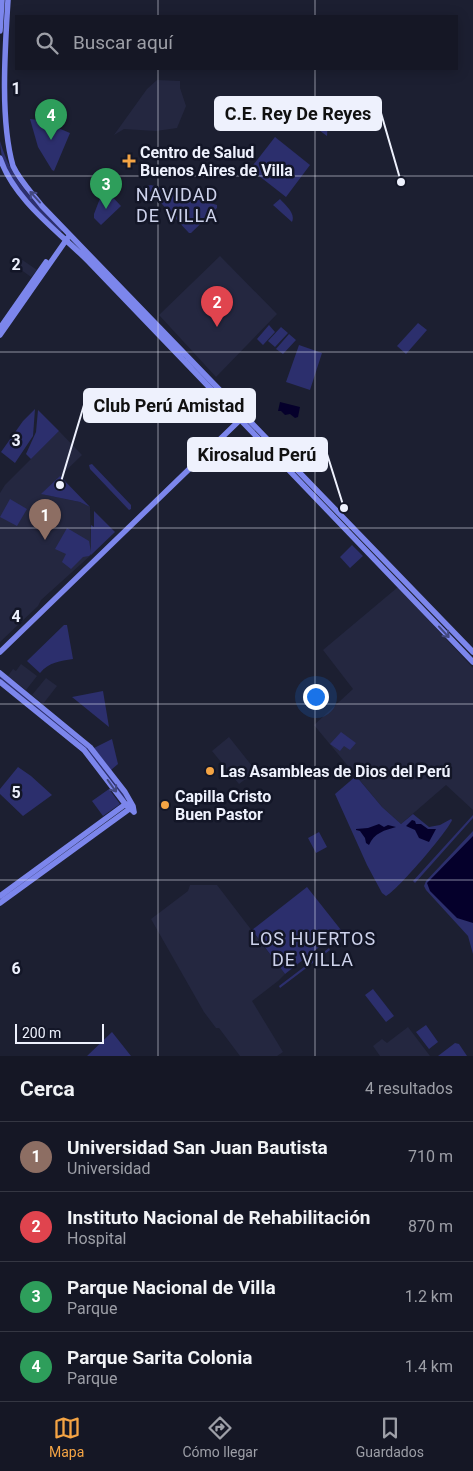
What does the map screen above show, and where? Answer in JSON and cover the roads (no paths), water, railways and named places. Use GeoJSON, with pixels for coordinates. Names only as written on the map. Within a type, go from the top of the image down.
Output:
{"type":"FeatureCollection","features":[{"type":"Feature","properties":{"kind":"main road"},"geometry":{"type":"LineString","coordinates":[[0,31],[2,0]]}},
{"type":"Feature","properties":{"kind":"main road"},"geometry":{"type":"LineString","coordinates":[[8,0],[1,76],[0,110],[2,136],[12,164],[31,193],[67,236],[401,582],[473,652]]}},
{"type":"Feature","properties":{"kind":"main road"},"geometry":{"type":"LineString","coordinates":[[0,158],[14,187],[25,200],[42,218],[67,236]]}},
{"type":"Feature","properties":{"kind":"main road"},"geometry":{"type":"LineString","coordinates":[[0,328],[67,236]]}},
{"type":"Feature","properties":{"kind":"main road"},"geometry":{"type":"LineString","coordinates":[[0,335],[67,236]]}},
{"type":"Feature","properties":{"kind":"main road"},"geometry":{"type":"LineString","coordinates":[[0,652],[242,417]]}},
{"type":"Feature","properties":{"kind":"main road"},"geometry":{"type":"LineString","coordinates":[[0,647],[202,452],[205,452]]}},
{"type":"Feature","properties":{"kind":"main road"},"geometry":{"type":"LineString","coordinates":[[401,582],[473,662]]}},
{"type":"Feature","properties":{"kind":"main road"},"geometry":{"type":"LineString","coordinates":[[0,673],[90,747],[125,792],[130,806]]}},
{"type":"Feature","properties":{"kind":"main road"},"geometry":{"type":"LineString","coordinates":[[0,682],[84,750],[130,806]]}},
{"type":"Feature","properties":{"kind":"main road"},"geometry":{"type":"LineString","coordinates":[[0,896],[130,806]]}},
{"type":"Feature","properties":{"kind":"main road"},"geometry":{"type":"LineString","coordinates":[[0,902],[130,806]]}},
{"type":"Feature","properties":{"kind":"place","name":"Parque Sarita Colonia"},"geometry":{"type":"Point","coordinates":[51,140]}},
{"type":"Feature","properties":{"kind":"place","name":"Centro de Salud Buenos Aires de Villa"},"geometry":{"type":"Point","coordinates":[129,161]}},
{"type":"Feature","properties":{"kind":"place","name":"C.E. Rey De Reyes"},"geometry":{"type":"Point","coordinates":[401,182]}},
{"type":"Feature","properties":{"kind":"place","name":"Parque Nacional de Villa"},"geometry":{"type":"Point","coordinates":[106,209]}},
{"type":"Feature","properties":{"kind":"place","name":"Instituto Nacional de Rehabilitación"},"geometry":{"type":"Point","coordinates":[217,327]}},
{"type":"Feature","properties":{"kind":"place","name":"Club Perú Amistad"},"geometry":{"type":"Point","coordinates":[60,485]}},
{"type":"Feature","properties":{"kind":"place","name":"Kirosalud Perú"},"geometry":{"type":"Point","coordinates":[344,508]}},
{"type":"Feature","properties":{"kind":"place","name":"Universidad San Juan Bautista"},"geometry":{"type":"Point","coordinates":[45,540]}},
{"type":"Feature","properties":{"kind":"place","name":"Las Asambleas de Dios del Perú"},"geometry":{"type":"Point","coordinates":[210,771]}},
{"type":"Feature","properties":{"kind":"place","name":"Capilla Cristo Buen Pastor"},"geometry":{"type":"Point","coordinates":[165,805]}},
{"type":"Feature","properties":{"kind":"district","name":"NAVIDAD DE VILLA"},"geometry":{"type":"Point","coordinates":[177,205]}},
{"type":"Feature","properties":{"kind":"district","name":"LOS HUERTOS DE VILLA"},"geometry":{"type":"Point","coordinates":[313,950]}}]}
